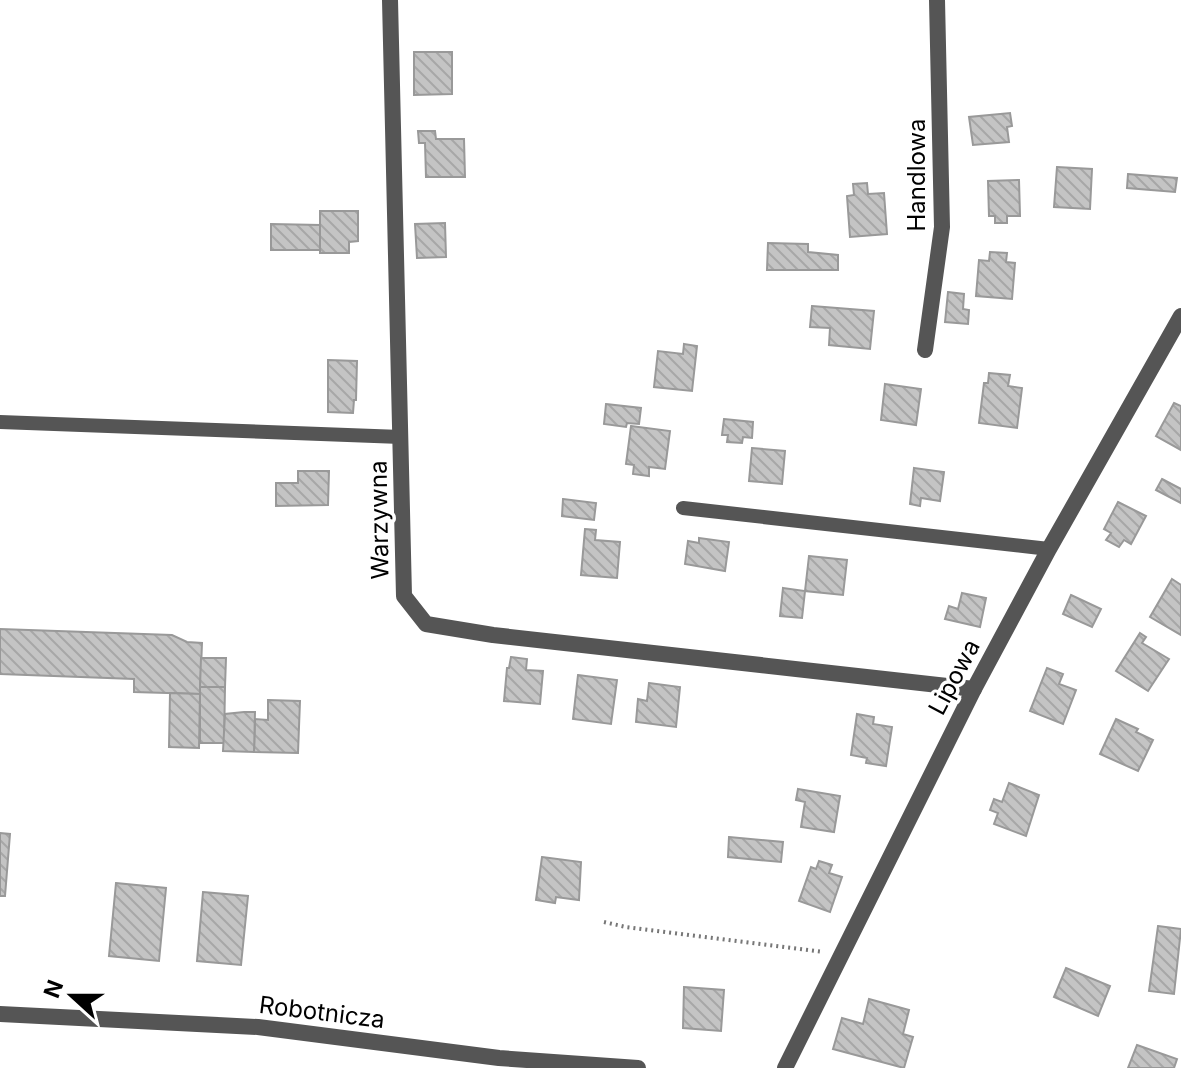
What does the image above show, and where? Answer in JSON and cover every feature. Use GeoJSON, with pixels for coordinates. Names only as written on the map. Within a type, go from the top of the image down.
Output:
{"type":"FeatureCollection","features":[{"type":"Feature","properties":{"kind":"street","name":"Warzywna"},"geometry":{"type":"LineString","coordinates":[[390,0],[404,596],[426,624],[493,635],[974,689]]}},
{"type":"Feature","properties":{"kind":"street","name":"Handlowa"},"geometry":{"type":"LineString","coordinates":[[925,350],[942,227],[937,0]]}},
{"type":"Feature","properties":{"kind":"street","name":"Lipowa"},"geometry":{"type":"LineString","coordinates":[[785,1068],[974,689],[1181,316]]}},
{"type":"Feature","properties":{"kind":"street","name":"Robotnicza"},"geometry":{"type":"LineString","coordinates":[[0,1014],[258,1027],[499,1058],[638,1068]]}},
{"type":"Feature","properties":{"kind":"lane"},"geometry":{"type":"LineString","coordinates":[[0,422],[401,437]]}},
{"type":"Feature","properties":{"kind":"lane"},"geometry":{"type":"LineString","coordinates":[[683,508],[1049,549]]}},
{"type":"Feature","properties":{"kind":"path"},"geometry":{"type":"LineString","coordinates":[[604,922],[841,954]]}},
{"type":"Feature","properties":{"kind":"building"},"geometry":{"type":"Polygon","coordinates":[[[414,52],[452,52],[452,94],[414,95],[414,52]]]}},
{"type":"Feature","properties":{"kind":"building"},"geometry":{"type":"Polygon","coordinates":[[[1010,113],[1012,126],[1007,127],[1009,142],[973,145],[969,117],[1010,113]]]}},
{"type":"Feature","properties":{"kind":"building"},"geometry":{"type":"Polygon","coordinates":[[[418,131],[435,131],[436,139],[464,139],[465,177],[426,177],[425,143],[419,143],[418,131]]]}},
{"type":"Feature","properties":{"kind":"building"},"geometry":{"type":"Polygon","coordinates":[[[1057,167],[1092,169],[1090,209],[1054,207],[1057,167]]]}},
{"type":"Feature","properties":{"kind":"building"},"geometry":{"type":"Polygon","coordinates":[[[1128,174],[1177,178],[1175,192],[1127,188],[1128,174]]]}},
{"type":"Feature","properties":{"kind":"building"},"geometry":{"type":"Polygon","coordinates":[[[1019,180],[1020,216],[1007,216],[1007,223],[995,223],[995,216],[989,216],[988,181],[1019,180]]]}},
{"type":"Feature","properties":{"kind":"building"},"geometry":{"type":"Polygon","coordinates":[[[867,183],[868,194],[884,193],[887,234],[850,237],[847,196],[854,195],[853,184],[867,183]]]}},
{"type":"Feature","properties":{"kind":"building"},"geometry":{"type":"Polygon","coordinates":[[[320,211],[358,211],[358,241],[349,242],[349,253],[320,253],[320,211]]]}},
{"type":"Feature","properties":{"kind":"building"},"geometry":{"type":"Polygon","coordinates":[[[445,223],[446,257],[417,258],[415,224],[445,223]]]}},
{"type":"Feature","properties":{"kind":"building"},"geometry":{"type":"Polygon","coordinates":[[[271,224],[320,225],[320,250],[271,250],[271,224]]]}},
{"type":"Feature","properties":{"kind":"building"},"geometry":{"type":"Polygon","coordinates":[[[768,243],[808,244],[808,252],[838,255],[838,270],[767,270],[768,243]]]}},
{"type":"Feature","properties":{"kind":"building"},"geometry":{"type":"Polygon","coordinates":[[[990,252],[1007,253],[1006,262],[1015,263],[1012,299],[976,296],[979,260],[989,261],[990,252]]]}},
{"type":"Feature","properties":{"kind":"building"},"geometry":{"type":"Polygon","coordinates":[[[948,292],[964,294],[963,309],[969,310],[968,324],[945,322],[948,292]]]}},
{"type":"Feature","properties":{"kind":"building"},"geometry":{"type":"Polygon","coordinates":[[[812,306],[874,311],[870,349],[829,345],[830,328],[810,327],[812,306]]]}},
{"type":"Feature","properties":{"kind":"building"},"geometry":{"type":"Polygon","coordinates":[[[684,344],[697,346],[692,391],[654,387],[658,351],[683,354],[684,344]]]}},
{"type":"Feature","properties":{"kind":"building"},"geometry":{"type":"Polygon","coordinates":[[[328,360],[357,361],[353,413],[328,412],[328,360]]]}},
{"type":"Feature","properties":{"kind":"building"},"geometry":{"type":"Polygon","coordinates":[[[989,373],[1010,375],[1008,386],[1022,388],[1017,428],[979,423],[984,383],[988,383],[989,373]]]}},
{"type":"Feature","properties":{"kind":"building"},"geometry":{"type":"Polygon","coordinates":[[[885,384],[921,389],[916,425],[881,420],[885,384]]]}},
{"type":"Feature","properties":{"kind":"building"},"geometry":{"type":"Polygon","coordinates":[[[1174,403],[1181,406],[1181,450],[1156,436],[1174,403]]]}},
{"type":"Feature","properties":{"kind":"building"},"geometry":{"type":"Polygon","coordinates":[[[606,404],[641,408],[639,424],[627,423],[626,427],[604,424],[606,404]]]}},
{"type":"Feature","properties":{"kind":"building"},"geometry":{"type":"Polygon","coordinates":[[[724,419],[753,422],[752,438],[743,437],[742,443],[727,442],[728,435],[722,435],[724,419]]]}},
{"type":"Feature","properties":{"kind":"building"},"geometry":{"type":"Polygon","coordinates":[[[631,426],[670,431],[665,469],[649,467],[649,476],[633,474],[634,465],[626,464],[631,426]]]}},
{"type":"Feature","properties":{"kind":"building"},"geometry":{"type":"Polygon","coordinates":[[[752,448],[785,451],[782,484],[749,481],[752,448]]]}},
{"type":"Feature","properties":{"kind":"building"},"geometry":{"type":"Polygon","coordinates":[[[914,468],[944,472],[940,501],[921,498],[920,506],[910,504],[914,468]]]}},
{"type":"Feature","properties":{"kind":"building"},"geometry":{"type":"Polygon","coordinates":[[[298,471],[329,471],[328,505],[276,506],[276,483],[298,483],[298,471]]]}},
{"type":"Feature","properties":{"kind":"building"},"geometry":{"type":"Polygon","coordinates":[[[1162,479],[1181,489],[1181,503],[1156,490],[1162,479]]]}},
{"type":"Feature","properties":{"kind":"building"},"geometry":{"type":"Polygon","coordinates":[[[563,499],[596,503],[594,520],[562,516],[563,499]]]}},
{"type":"Feature","properties":{"kind":"building"},"geometry":{"type":"Polygon","coordinates":[[[1118,502],[1146,516],[1131,544],[1124,540],[1119,547],[1106,540],[1111,533],[1104,529],[1118,502]]]}},
{"type":"Feature","properties":{"kind":"building"},"geometry":{"type":"Polygon","coordinates":[[[585,529],[596,530],[595,540],[620,542],[617,578],[581,575],[585,529]]]}},
{"type":"Feature","properties":{"kind":"building"},"geometry":{"type":"Polygon","coordinates":[[[699,538],[729,542],[725,571],[685,564],[688,541],[699,543],[699,538]]]}},
{"type":"Feature","properties":{"kind":"building"},"geometry":{"type":"Polygon","coordinates":[[[809,556],[847,560],[843,595],[805,591],[809,556]]]}},
{"type":"Feature","properties":{"kind":"building"},"geometry":{"type":"Polygon","coordinates":[[[1172,579],[1181,585],[1181,635],[1150,617],[1172,579]]]}},
{"type":"Feature","properties":{"kind":"building"},"geometry":{"type":"Polygon","coordinates":[[[783,588],[805,591],[802,618],[780,616],[783,588]]]}},
{"type":"Feature","properties":{"kind":"building"},"geometry":{"type":"Polygon","coordinates":[[[962,593],[986,598],[980,627],[945,619],[949,606],[958,609],[962,593]]]}},
{"type":"Feature","properties":{"kind":"building"},"geometry":{"type":"Polygon","coordinates":[[[1071,595],[1101,609],[1092,627],[1063,614],[1071,595]]]}},
{"type":"Feature","properties":{"kind":"building"},"geometry":{"type":"Polygon","coordinates":[[[0,629],[172,635],[187,642],[202,643],[200,694],[134,692],[134,679],[0,674],[0,629]]]}},
{"type":"Feature","properties":{"kind":"building"},"geometry":{"type":"Polygon","coordinates":[[[1140,633],[1146,637],[1142,643],[1169,659],[1148,691],[1116,671],[1140,633]]]}},
{"type":"Feature","properties":{"kind":"building"},"geometry":{"type":"Polygon","coordinates":[[[511,657],[527,659],[526,670],[543,671],[540,704],[504,701],[511,657]]]}},
{"type":"Feature","properties":{"kind":"building"},"geometry":{"type":"Polygon","coordinates":[[[201,658],[226,658],[225,687],[200,687],[201,658]]]}},
{"type":"Feature","properties":{"kind":"building"},"geometry":{"type":"Polygon","coordinates":[[[1047,668],[1063,674],[1059,684],[1076,690],[1063,724],[1030,711],[1047,668]]]}},
{"type":"Feature","properties":{"kind":"building"},"geometry":{"type":"Polygon","coordinates":[[[578,675],[617,680],[611,724],[573,719],[578,675]]]}},
{"type":"Feature","properties":{"kind":"building"},"geometry":{"type":"Polygon","coordinates":[[[649,683],[680,687],[676,727],[636,722],[638,699],[647,701],[649,683]]]}},
{"type":"Feature","properties":{"kind":"building"},"geometry":{"type":"Polygon","coordinates":[[[200,687],[225,687],[224,743],[200,743],[200,687]]]}},
{"type":"Feature","properties":{"kind":"building"},"geometry":{"type":"Polygon","coordinates":[[[170,693],[200,694],[199,748],[169,747],[170,693]]]}},
{"type":"Feature","properties":{"kind":"building"},"geometry":{"type":"Polygon","coordinates":[[[268,700],[300,701],[298,753],[254,752],[255,719],[268,720],[268,700]]]}},
{"type":"Feature","properties":{"kind":"building"},"geometry":{"type":"Polygon","coordinates":[[[255,712],[254,752],[223,751],[225,714],[255,712]]]}},
{"type":"Feature","properties":{"kind":"building"},"geometry":{"type":"Polygon","coordinates":[[[857,714],[874,717],[873,724],[892,727],[886,766],[866,763],[867,758],[851,755],[857,714]]]}},
{"type":"Feature","properties":{"kind":"building"},"geometry":{"type":"Polygon","coordinates":[[[1116,719],[1153,740],[1138,771],[1100,754],[1116,719]]]}},
{"type":"Feature","properties":{"kind":"building"},"geometry":{"type":"Polygon","coordinates":[[[1009,783],[1039,795],[1026,836],[994,824],[998,813],[990,810],[994,799],[1002,802],[1009,783]]]}},
{"type":"Feature","properties":{"kind":"building"},"geometry":{"type":"Polygon","coordinates":[[[798,789],[840,796],[834,832],[801,827],[805,802],[796,800],[798,789]]]}},
{"type":"Feature","properties":{"kind":"building"},"geometry":{"type":"Polygon","coordinates":[[[0,833],[10,834],[5,896],[0,896],[0,833]]]}},
{"type":"Feature","properties":{"kind":"building"},"geometry":{"type":"Polygon","coordinates":[[[729,837],[783,842],[781,862],[728,857],[729,837]]]}},
{"type":"Feature","properties":{"kind":"building"},"geometry":{"type":"Polygon","coordinates":[[[542,857],[581,862],[579,900],[556,897],[555,903],[536,900],[542,857]]]}},
{"type":"Feature","properties":{"kind":"building"},"geometry":{"type":"Polygon","coordinates":[[[819,861],[832,865],[829,873],[842,877],[830,912],[799,901],[811,867],[816,869],[819,861]]]}},
{"type":"Feature","properties":{"kind":"building"},"geometry":{"type":"Polygon","coordinates":[[[116,883],[166,888],[159,961],[109,956],[116,883]]]}},
{"type":"Feature","properties":{"kind":"building"},"geometry":{"type":"Polygon","coordinates":[[[203,892],[248,896],[241,965],[197,961],[203,892]]]}},
{"type":"Feature","properties":{"kind":"building"},"geometry":{"type":"Polygon","coordinates":[[[1158,926],[1181,929],[1174,994],[1149,991],[1158,926]]]}},
{"type":"Feature","properties":{"kind":"building"},"geometry":{"type":"Polygon","coordinates":[[[1066,968],[1110,986],[1098,1016],[1054,997],[1066,968]]]}},
{"type":"Feature","properties":{"kind":"building"},"geometry":{"type":"Polygon","coordinates":[[[684,987],[724,990],[721,1031],[683,1028],[684,987]]]}},
{"type":"Feature","properties":{"kind":"building"},"geometry":{"type":"Polygon","coordinates":[[[869,999],[909,1010],[903,1034],[913,1037],[904,1068],[833,1049],[842,1018],[863,1024],[869,999]]]}},
{"type":"Feature","properties":{"kind":"building"},"geometry":{"type":"Polygon","coordinates":[[[1137,1045],[1177,1059],[1174,1068],[1128,1068],[1137,1045]]]}}]}
